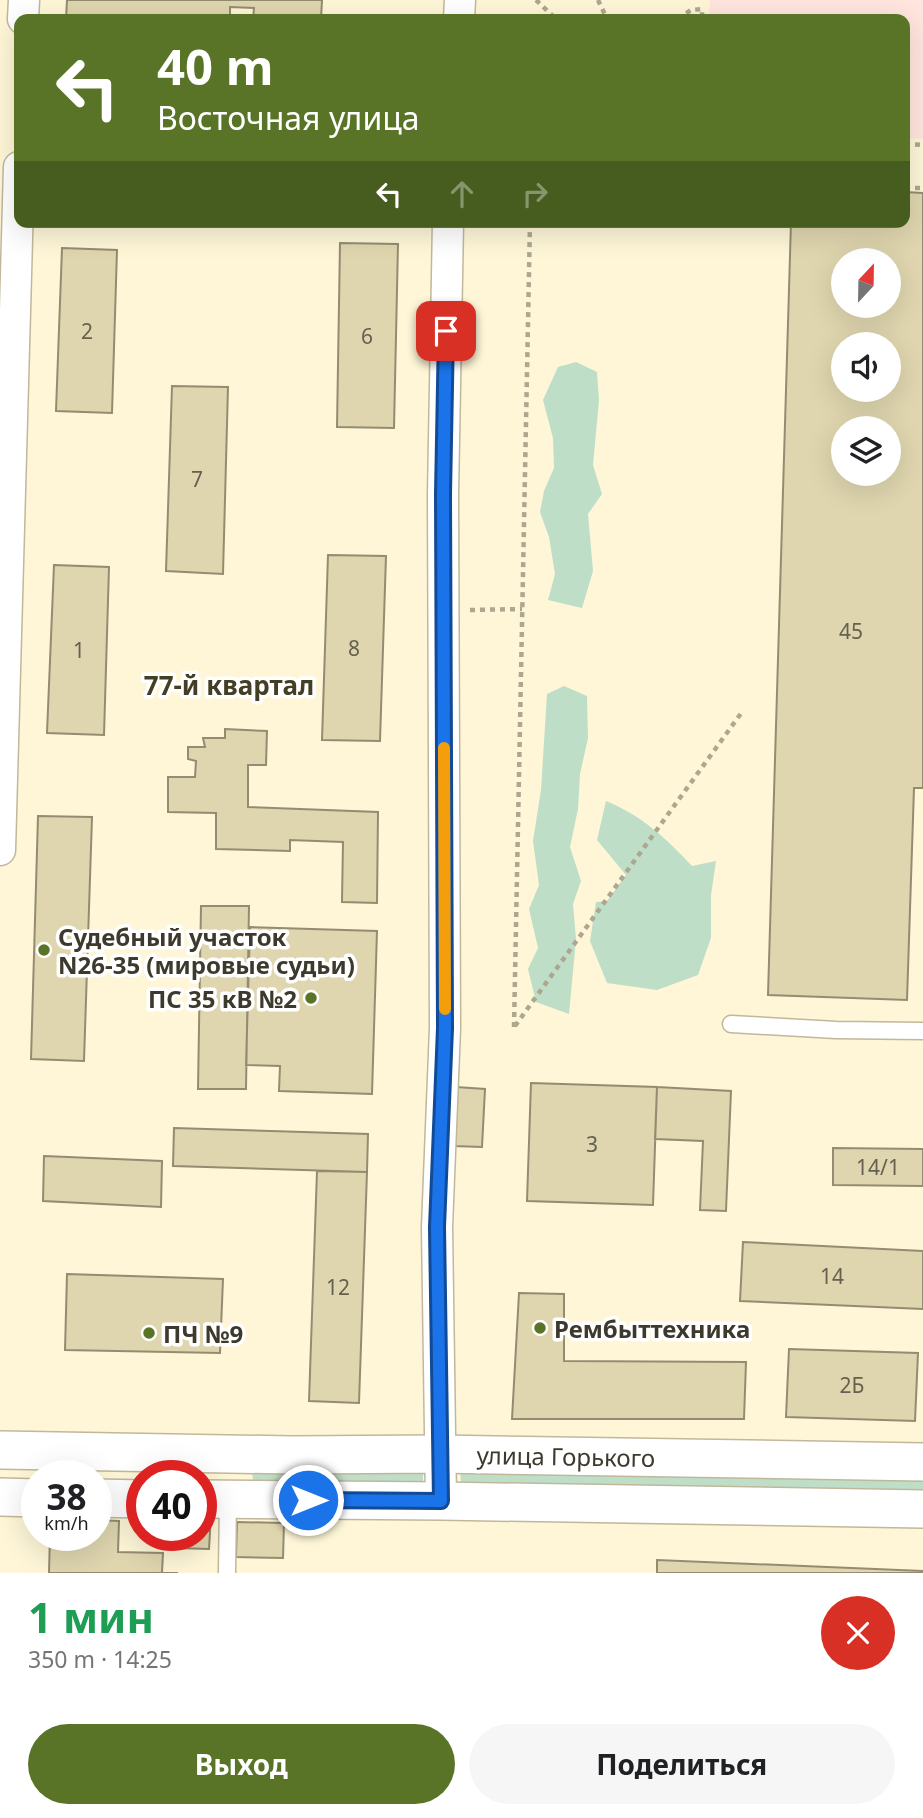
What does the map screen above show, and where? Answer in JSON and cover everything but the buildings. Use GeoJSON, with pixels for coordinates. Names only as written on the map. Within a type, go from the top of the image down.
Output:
{"type":"FeatureCollection","features":[{"type":"Feature","properties":{"kind":"street"},"geometry":{"type":"LineString","coordinates":[[0,850],[5,497],[16,228]]}},
{"type":"Feature","properties":{"kind":"street"},"geometry":{"type":"LineString","coordinates":[[441,1501],[437,1227],[445,1028],[443,494],[448,228]]}},
{"type":"Feature","properties":{"kind":"street","name":"улица Горького"},"geometry":{"type":"LineString","coordinates":[[0,1450],[923,1462]]}},
{"type":"Feature","properties":{"kind":"street"},"geometry":{"type":"LineString","coordinates":[[0,1497],[21,1498]]}},
{"type":"Feature","properties":{"kind":"street","name":"улица Горького"},"geometry":{"type":"LineString","coordinates":[[217,1499],[923,1510]]}},
{"type":"Feature","properties":{"kind":"lane"},"geometry":{"type":"LineString","coordinates":[[731,1024],[836,1030],[923,1031]]}},
{"type":"Feature","properties":{"kind":"lane"},"geometry":{"type":"LineString","coordinates":[[217,1511],[227,1573]]}},
{"type":"Feature","properties":{"kind":"path"},"geometry":{"type":"LineString","coordinates":[[536,0],[551,14]]}},
{"type":"Feature","properties":{"kind":"path"},"geometry":{"type":"LineString","coordinates":[[685,14],[691,10],[702,9],[702,14]]}},
{"type":"Feature","properties":{"kind":"path"},"geometry":{"type":"LineString","coordinates":[[530,228],[514,1027],[742,712]]}},
{"type":"Feature","properties":{"kind":"path"},"geometry":{"type":"LineString","coordinates":[[470,610],[522,609]]}},
{"type":"Feature","properties":{"kind":"shaded area"},"geometry":{"type":"Polygon","coordinates":[[[710,0],[923,0],[923,139],[910,138],[910,14],[709,14],[710,0]]]}},
{"type":"Feature","properties":{"kind":"green space"},"geometry":{"type":"Polygon","coordinates":[[[576,362],[597,372],[599,400],[593,465],[602,494],[588,514],[593,571],[582,608],[548,600],[555,574],[549,537],[540,512],[544,491],[554,468],[553,438],[543,400],[558,367],[576,362]]]}},
{"type":"Feature","properties":{"kind":"green space"},"geometry":{"type":"Polygon","coordinates":[[[564,686],[587,696],[588,738],[570,847],[581,881],[573,904],[576,939],[569,1014],[536,1002],[528,969],[538,948],[529,909],[539,885],[533,841],[541,790],[547,694],[564,686]]]}},
{"type":"Feature","properties":{"kind":"green space"},"geometry":{"type":"Polygon","coordinates":[[[606,801],[631,813],[653,829],[692,866],[716,861],[711,895],[711,938],[698,975],[657,990],[607,983],[590,941],[596,902],[607,901],[626,875],[597,840],[606,801]]]}},
{"type":"Feature","properties":{"kind":"green space"},"geometry":{"type":"Polygon","coordinates":[[[252,1466],[423,1466],[423,1486],[253,1484],[252,1466]]]}},
{"type":"Feature","properties":{"kind":"green space"},"geometry":{"type":"Polygon","coordinates":[[[460,1467],[923,1475],[923,1497],[461,1483],[460,1467]]]}},
{"type":"Feature","properties":{"kind":"slow traffic"},"geometry":{"type":"LineString","coordinates":[[444,748],[445,1009]]}},
{"type":"Feature","properties":{"kind":"place","name":"Судебный участок N26-35 (мировые судьи)"},"geometry":{"type":"Point","coordinates":[44,950]}},
{"type":"Feature","properties":{"kind":"place","name":"ПС 35 кВ №2"},"geometry":{"type":"Point","coordinates":[311,998]}},
{"type":"Feature","properties":{"kind":"place","name":"Рембыттехника"},"geometry":{"type":"Point","coordinates":[540,1328]}},
{"type":"Feature","properties":{"kind":"place","name":"ПЧ №9"},"geometry":{"type":"Point","coordinates":[149,1333]}},
{"type":"Feature","properties":{"kind":"district","name":"77-й квартал"},"geometry":{"type":"Point","coordinates":[229,685]}},
{"type":"Feature","properties":{"kind":"route"},"geometry":{"type":"LineString","coordinates":[[308,1500],[441,1501],[437,1227],[445,1028],[443,494],[446,331]]}}]}
